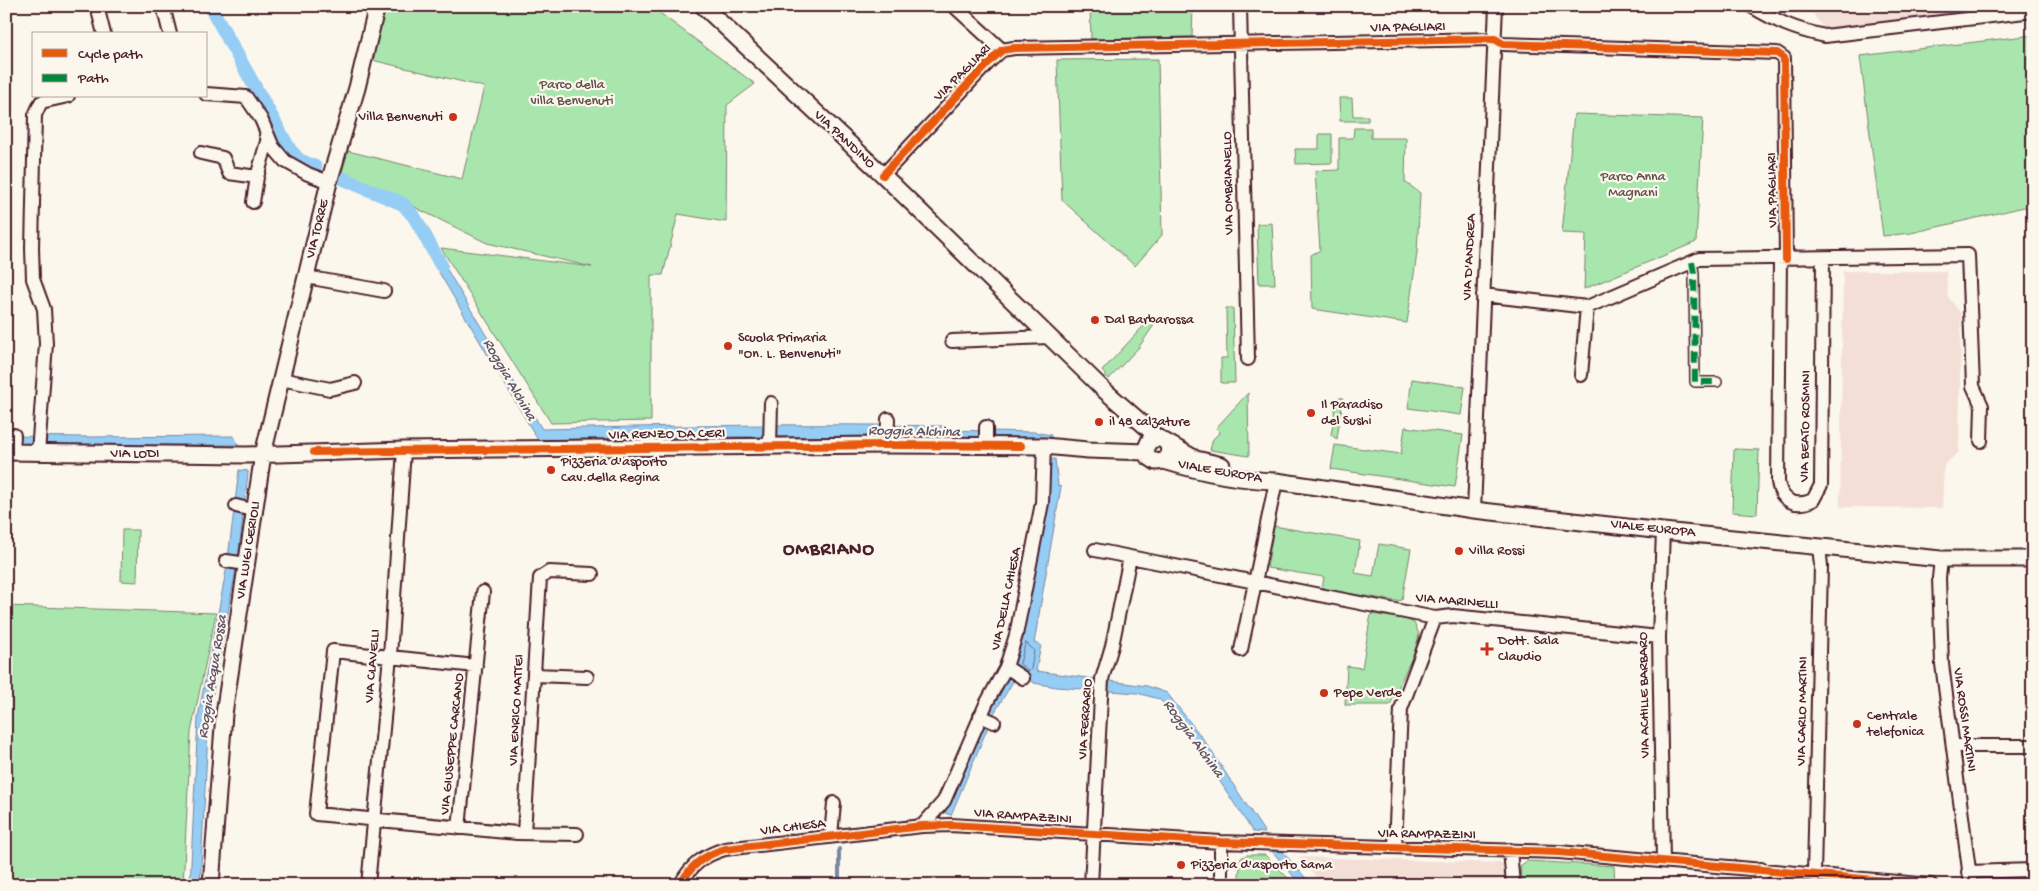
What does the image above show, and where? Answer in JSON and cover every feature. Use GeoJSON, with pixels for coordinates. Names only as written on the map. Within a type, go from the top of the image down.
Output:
{"type":"FeatureCollection","features":[{"type":"Feature","properties":{"kind":"street"},"geometry":{"type":"LineString","coordinates":[[97,6],[104,32]]}},
{"type":"Feature","properties":{"kind":"street"},"geometry":{"type":"LineString","coordinates":[[163,6],[170,32]]}},
{"type":"Feature","properties":{"kind":"street","name":"VIA TORRE"},"geometry":{"type":"LineString","coordinates":[[263,454],[329,182],[357,88],[377,6]]}},
{"type":"Feature","properties":{"kind":"street","name":"VIA PANDINO"},"geometry":{"type":"LineString","coordinates":[[702,6],[883,175],[1049,337],[1162,441]]}},
{"type":"Feature","properties":{"kind":"street","name":"VIA PAGLIARI"},"geometry":{"type":"LineString","coordinates":[[954,6],[1002,50]]}},
{"type":"Feature","properties":{"kind":"street","name":"VIA OMBRIANELLO"},"geometry":{"type":"LineString","coordinates":[[1240,6],[1248,359]]}},
{"type":"Feature","properties":{"kind":"street","name":"VIA D'ANDREA"},"geometry":{"type":"LineString","coordinates":[[1474,510],[1496,6]]}},
{"type":"Feature","properties":{"kind":"street"},"geometry":{"type":"LineString","coordinates":[[1751,6],[1778,22],[1798,30],[1825,36],[2033,11]]}},
{"type":"Feature","properties":{"kind":"street","name":"VIA PAGLIARI"},"geometry":{"type":"LineString","coordinates":[[883,175],[988,63],[1002,50],[1014,48],[1495,39],[1503,44],[1777,53],[1784,58],[1783,259]]}},
{"type":"Feature","properties":{"kind":"street"},"geometry":{"type":"LineString","coordinates":[[208,94],[246,97],[261,119],[273,147],[285,161],[308,174],[329,182]]}},
{"type":"Feature","properties":{"kind":"street"},"geometry":{"type":"LineString","coordinates":[[238,96],[268,138],[256,177],[252,202]]}},
{"type":"Feature","properties":{"kind":"street"},"geometry":{"type":"LineString","coordinates":[[38,445],[46,344],[44,309],[34,279],[32,248],[35,115],[41,102],[59,98]]}},
{"type":"Feature","properties":{"kind":"street"},"geometry":{"type":"LineString","coordinates":[[201,153],[223,158],[230,173],[256,177]]}},
{"type":"Feature","properties":{"kind":"street"},"geometry":{"type":"LineString","coordinates":[[1483,295],[1587,307],[1699,259],[1968,255],[1973,386],[1982,406],[1981,441]]}},
{"type":"Feature","properties":{"kind":"street","name":"VIA BEATO ROSMINI"},"geometry":{"type":"LineString","coordinates":[[1783,259],[1778,482],[1779,490],[1783,496],[1789,502],[1798,505],[1813,500],[1820,485],[1823,258]]}},
{"type":"Feature","properties":{"kind":"street"},"geometry":{"type":"LineString","coordinates":[[1692,262],[1694,273],[1695,382],[1717,382]]}},
{"type":"Feature","properties":{"kind":"street"},"geometry":{"type":"LineString","coordinates":[[306,277],[384,291]]}},
{"type":"Feature","properties":{"kind":"street"},"geometry":{"type":"LineString","coordinates":[[1581,375],[1587,307]]}},
{"type":"Feature","properties":{"kind":"street"},"geometry":{"type":"LineString","coordinates":[[952,341],[1049,337]]}},
{"type":"Feature","properties":{"kind":"street"},"geometry":{"type":"LineString","coordinates":[[281,379],[330,389],[355,384]]}},
{"type":"Feature","properties":{"kind":"street"},"geometry":{"type":"LineString","coordinates":[[770,442],[771,403]]}},
{"type":"Feature","properties":{"kind":"street"},"geometry":{"type":"LineString","coordinates":[[887,445],[888,419]]}},
{"type":"Feature","properties":{"kind":"street"},"geometry":{"type":"LineString","coordinates":[[986,427],[986,446]]}},
{"type":"Feature","properties":{"kind":"street"},"geometry":{"type":"LineString","coordinates":[[1162,441],[1169,455],[1164,461],[1152,461],[1146,452],[1147,445],[1162,441]]}},
{"type":"Feature","properties":{"kind":"street","name":"VIALE EUROPA"},"geometry":{"type":"LineString","coordinates":[[1162,441],[1196,459],[1252,470],[1276,481]]}},
{"type":"Feature","properties":{"kind":"street","name":"VIA RENZO DA CERI"},"geometry":{"type":"LineString","coordinates":[[263,454],[770,442],[1044,446],[1146,452]]}},
{"type":"Feature","properties":{"kind":"street","name":"VIA LODI"},"geometry":{"type":"LineString","coordinates":[[11,446],[38,445],[263,454]]}},
{"type":"Feature","properties":{"kind":"street","name":"VIA DELLA CHIESA"},"geometry":{"type":"LineString","coordinates":[[922,826],[944,800],[980,716],[1006,667],[1016,635],[1042,503],[1044,446]]}},
{"type":"Feature","properties":{"kind":"street","name":"VIA CLAVELLI"},"geometry":{"type":"LineString","coordinates":[[368,885],[390,656],[404,450]]}},
{"type":"Feature","properties":{"kind":"street","name":"VIA LUIGI CERIOLI"},"geometry":{"type":"LineString","coordinates":[[210,885],[224,714],[256,511],[263,454]]}},
{"type":"Feature","properties":{"kind":"street","name":"VIALE EUROPA"},"geometry":{"type":"LineString","coordinates":[[1164,461],[1196,470],[1250,480],[1276,481],[1474,510],[1941,559],[2033,559]]}},
{"type":"Feature","properties":{"kind":"street"},"geometry":{"type":"LineString","coordinates":[[1241,650],[1276,481]]}},
{"type":"Feature","properties":{"kind":"street"},"geometry":{"type":"LineString","coordinates":[[236,506],[256,511]]}},
{"type":"Feature","properties":{"kind":"street","name":"VIA ACHILLE BARBARO"},"geometry":{"type":"LineString","coordinates":[[1662,860],[1659,637],[1663,530]]}},
{"type":"Feature","properties":{"kind":"street","name":"VIA CARLO MARTINI"},"geometry":{"type":"LineString","coordinates":[[1814,875],[1821,566],[1819,546]]}},
{"type":"Feature","properties":{"kind":"street","name":"VIA MARINELLI"},"geometry":{"type":"LineString","coordinates":[[1095,550],[1435,618],[1453,616],[1659,637]]}},
{"type":"Feature","properties":{"kind":"street","name":"VIA FERRARIO"},"geometry":{"type":"LineString","coordinates":[[1091,885],[1104,669],[1112,646],[1130,557]]}},
{"type":"Feature","properties":{"kind":"street","name":"VIA ROSSI MARTINI"},"geometry":{"type":"LineString","coordinates":[[1941,559],[1939,578],[1942,664],[1971,885]]}},
{"type":"Feature","properties":{"kind":"street"},"geometry":{"type":"LineString","coordinates":[[226,561],[247,564]]}},
{"type":"Feature","properties":{"kind":"street","name":"VIA ENRICO MATTEI"},"geometry":{"type":"LineString","coordinates":[[524,833],[540,578],[549,572],[592,574]]}},
{"type":"Feature","properties":{"kind":"street","name":"VIA GIUSEPPE CARCANO"},"geometry":{"type":"LineString","coordinates":[[476,666],[332,651],[316,814],[459,828],[476,666],[483,592]]}},
{"type":"Feature","properties":{"kind":"street"},"geometry":{"type":"LineString","coordinates":[[1395,847],[1401,709],[1435,618]]}},
{"type":"Feature","properties":{"kind":"street"},"geometry":{"type":"LineString","coordinates":[[1006,667],[1023,678]]}},
{"type":"Feature","properties":{"kind":"street"},"geometry":{"type":"LineString","coordinates":[[534,674],[587,677]]}},
{"type":"Feature","properties":{"kind":"street"},"geometry":{"type":"LineString","coordinates":[[980,716],[994,722]]}},
{"type":"Feature","properties":{"kind":"street"},"geometry":{"type":"LineString","coordinates":[[1954,746],[2033,746]]}},
{"type":"Feature","properties":{"kind":"street"},"geometry":{"type":"LineString","coordinates":[[831,836],[834,803]]}},
{"type":"Feature","properties":{"kind":"street","name":"VIA RAMPAZZINI"},"geometry":{"type":"LineString","coordinates":[[922,826],[951,825],[1221,842],[1559,852],[1814,875],[1830,881],[1931,885]]}},
{"type":"Feature","properties":{"kind":"street","name":"VIA CHIESA"},"geometry":{"type":"LineString","coordinates":[[680,885],[694,864],[715,852],[922,826]]}},
{"type":"Feature","properties":{"kind":"street"},"geometry":{"type":"LineString","coordinates":[[459,828],[524,833],[577,834]]}},
{"type":"Feature","properties":{"kind":"street"},"geometry":{"type":"LineString","coordinates":[[1221,842],[1222,885]]}},
{"type":"Feature","properties":{"kind":"street"},"geometry":{"type":"LineString","coordinates":[[1510,850],[1513,885]]}},
{"type":"Feature","properties":{"kind":"street"},"geometry":{"type":"LineString","coordinates":[[1760,885],[1761,870]]}},
{"type":"Feature","properties":{"kind":"street"},"geometry":{"type":"LineString","coordinates":[[1968,872],[2033,870]]}},
{"type":"Feature","properties":{"kind":"shaded area"},"geometry":{"type":"Polygon","coordinates":[[[1807,6],[2014,6],[1844,29],[1823,27],[1807,6]]]}},
{"type":"Feature","properties":{"kind":"shaded area"},"geometry":{"type":"Polygon","coordinates":[[[1843,271],[1946,271],[1948,297],[1961,313],[1959,452],[1944,465],[1942,508],[1840,507],[1843,271]]]}},
{"type":"Feature","properties":{"kind":"shaded area"},"geometry":{"type":"Polygon","coordinates":[[[1298,857],[1504,863],[1505,885],[1323,885],[1298,857]]]}},
{"type":"Feature","properties":{"kind":"green space","name":"Parco della villa Benvenuti"},"geometry":{"type":"Polygon","coordinates":[[[385,6],[653,6],[657,11],[755,84],[727,105],[726,222],[678,214],[663,275],[651,275],[651,421],[551,423],[441,248],[592,267],[487,243],[382,191],[341,176],[348,151],[462,179],[484,87],[372,60],[385,6]]]}},
{"type":"Feature","properties":{"kind":"green space"},"geometry":{"type":"Polygon","coordinates":[[[1090,6],[1193,6],[1192,37],[1091,39],[1090,6]]]}},
{"type":"Feature","properties":{"kind":"green space"},"geometry":{"type":"Polygon","coordinates":[[[2033,35],[2033,205],[1911,233],[1883,236],[1860,56],[2033,35]]]}},
{"type":"Feature","properties":{"kind":"green space"},"geometry":{"type":"Polygon","coordinates":[[[1158,59],[1162,235],[1135,266],[1062,200],[1057,60],[1158,59]]]}},
{"type":"Feature","properties":{"kind":"green space"},"geometry":{"type":"Polygon","coordinates":[[[1339,98],[1352,98],[1353,116],[1368,116],[1368,121],[1340,121],[1339,98]]]}},
{"type":"Feature","properties":{"kind":"green space","name":"Parco Anna Magnani"},"geometry":{"type":"Polygon","coordinates":[[[1574,114],[1703,118],[1696,242],[1584,289],[1586,234],[1562,233],[1574,114]]]}},
{"type":"Feature","properties":{"kind":"green space"},"geometry":{"type":"Polygon","coordinates":[[[1354,128],[1371,128],[1371,138],[1406,138],[1405,182],[1420,193],[1417,253],[1407,323],[1312,309],[1311,255],[1320,250],[1315,171],[1339,170],[1339,138],[1353,138],[1354,128]]]}},
{"type":"Feature","properties":{"kind":"green space"},"geometry":{"type":"Polygon","coordinates":[[[1319,134],[1332,134],[1332,163],[1296,164],[1295,149],[1319,149],[1319,134]]]}},
{"type":"Feature","properties":{"kind":"green space"},"geometry":{"type":"Polygon","coordinates":[[[1272,223],[1275,284],[1259,284],[1257,224],[1272,223]]]}},
{"type":"Feature","properties":{"kind":"green space"},"geometry":{"type":"Polygon","coordinates":[[[1226,308],[1233,308],[1235,383],[1221,383],[1221,358],[1227,358],[1226,308]]]}},
{"type":"Feature","properties":{"kind":"green space"},"geometry":{"type":"Polygon","coordinates":[[[1149,320],[1154,325],[1139,347],[1109,379],[1102,371],[1149,320]]]}},
{"type":"Feature","properties":{"kind":"green space"},"geometry":{"type":"Polygon","coordinates":[[[1412,379],[1465,387],[1461,415],[1408,408],[1412,379]]]}},
{"type":"Feature","properties":{"kind":"green space"},"geometry":{"type":"Polygon","coordinates":[[[1248,393],[1249,456],[1210,450],[1213,439],[1220,432],[1216,428],[1248,393]]]}},
{"type":"Feature","properties":{"kind":"green space"},"geometry":{"type":"Polygon","coordinates":[[[1343,398],[1337,439],[1331,435],[1337,399],[1343,398]]]}},
{"type":"Feature","properties":{"kind":"green space"},"geometry":{"type":"Polygon","coordinates":[[[1405,427],[1463,435],[1455,487],[1331,469],[1335,445],[1401,454],[1405,427]]]}},
{"type":"Feature","properties":{"kind":"green space"},"geometry":{"type":"Polygon","coordinates":[[[1734,449],[1759,450],[1757,514],[1732,512],[1734,449]]]}},
{"type":"Feature","properties":{"kind":"green space"},"geometry":{"type":"Polygon","coordinates":[[[1274,526],[1360,541],[1355,573],[1373,576],[1379,544],[1411,549],[1402,600],[1396,601],[1322,589],[1324,577],[1267,568],[1274,526]]]}},
{"type":"Feature","properties":{"kind":"green space"},"geometry":{"type":"Polygon","coordinates":[[[122,530],[138,530],[137,582],[121,581],[122,530]]]}},
{"type":"Feature","properties":{"kind":"green space"},"geometry":{"type":"Polygon","coordinates":[[[6,606],[216,613],[191,732],[183,885],[6,885],[6,606]]]}},
{"type":"Feature","properties":{"kind":"green space"},"geometry":{"type":"Polygon","coordinates":[[[1371,614],[1406,619],[1414,623],[1419,634],[1415,651],[1390,705],[1345,705],[1347,666],[1362,668],[1371,614]]]}},
{"type":"Feature","properties":{"kind":"green space"},"geometry":{"type":"Polygon","coordinates":[[[1247,855],[1265,855],[1295,885],[1238,885],[1241,858],[1247,855]]]}},
{"type":"Feature","properties":{"kind":"green space"},"geometry":{"type":"Polygon","coordinates":[[[1527,861],[1614,866],[1615,885],[1522,885],[1520,866],[1527,861]]]}},
{"type":"Feature","properties":{"kind":"water"},"geometry":{"type":"Polygon","coordinates":[[[434,248],[542,429],[793,425],[943,426],[946,430],[1034,432],[1051,435],[1051,440],[950,439],[947,436],[538,440],[437,269],[427,250],[434,248]]]}},
{"type":"Feature","properties":{"kind":"water"},"geometry":{"type":"Polygon","coordinates":[[[6,436],[234,436],[238,445],[6,444],[6,436]]]}},
{"type":"Feature","properties":{"kind":"water"},"geometry":{"type":"Polygon","coordinates":[[[1055,459],[1058,486],[1061,487],[1034,643],[1041,645],[1036,671],[1147,686],[1167,693],[1204,740],[1265,833],[1253,832],[1198,748],[1159,699],[1137,693],[1056,687],[1034,683],[1020,670],[993,715],[951,815],[945,813],[984,721],[1013,669],[1027,615],[1045,518],[1048,483],[1047,460],[1055,459]]]}},
{"type":"Feature","properties":{"kind":"water","name":"Roggia Acqua Rossa"},"geometry":{"type":"Polygon","coordinates":[[[239,470],[248,471],[248,474],[238,559],[209,713],[200,885],[190,885],[198,717],[227,566],[239,470]]]}},
{"type":"Feature","properties":{"kind":"water"},"geometry":{"type":"Polygon","coordinates":[[[1272,851],[1282,851],[1312,885],[1301,885],[1272,851]]]}},
{"type":"Feature","properties":{"kind":"waterway","name":"Roggia Alchina"},"geometry":{"type":"LineString","coordinates":[[210,6],[290,150],[299,160],[315,167]]}},
{"type":"Feature","properties":{"kind":"waterway","name":"Roggia Alchina"},"geometry":{"type":"LineString","coordinates":[[344,179],[403,204],[415,218],[441,265]]}},
{"type":"Feature","properties":{"kind":"waterway"},"geometry":{"type":"LineString","coordinates":[[839,849],[839,885]]}},
{"type":"Feature","properties":{"kind":"marked path"},"geometry":{"type":"LineString","coordinates":[[1692,262],[1694,273],[1695,382],[1717,382]]}},
{"type":"Feature","properties":{"kind":"cycle path"},"geometry":{"type":"LineString","coordinates":[[883,175],[988,63],[1002,50],[1014,48],[1495,39],[1503,44],[1777,53],[1784,58],[1786,259]]}},
{"type":"Feature","properties":{"kind":"cycle path"},"geometry":{"type":"LineString","coordinates":[[314,452],[887,445],[1021,446]]}},
{"type":"Feature","properties":{"kind":"cycle path"},"geometry":{"type":"LineString","coordinates":[[680,885],[694,866],[711,854],[725,849],[922,826],[951,825],[1221,842],[1559,852],[1931,885]]}},
{"type":"Feature","properties":{"kind":"place","name":"Villa Benvenuti"},"geometry":{"type":"Point","coordinates":[453,117]}},
{"type":"Feature","properties":{"kind":"place","name":"Dal Barbarossa"},"geometry":{"type":"Point","coordinates":[1095,320]}},
{"type":"Feature","properties":{"kind":"place","name":"Scuola Primaria \"On. L. Benvenuti\""},"geometry":{"type":"Point","coordinates":[728,346]}},
{"type":"Feature","properties":{"kind":"place","name":"Il Paradiso del Sushi"},"geometry":{"type":"Point","coordinates":[1311,413]}},
{"type":"Feature","properties":{"kind":"place","name":"il 48 calzature"},"geometry":{"type":"Point","coordinates":[1099,422]}},
{"type":"Feature","properties":{"kind":"place","name":"Pizzeria d'asporto Cav.della Regina"},"geometry":{"type":"Point","coordinates":[551,470]}},
{"type":"Feature","properties":{"kind":"place","name":"Villa Rossi"},"geometry":{"type":"Point","coordinates":[1459,551]}},
{"type":"Feature","properties":{"kind":"place","name":"Dott. Sala Claudio"},"geometry":{"type":"Point","coordinates":[1487,649]}},
{"type":"Feature","properties":{"kind":"place","name":"Pepe Verde"},"geometry":{"type":"Point","coordinates":[1324,693]}},
{"type":"Feature","properties":{"kind":"place","name":"Centrale telefonica"},"geometry":{"type":"Point","coordinates":[1857,724]}},
{"type":"Feature","properties":{"kind":"place","name":"Pizzeria d'asporto Sama"},"geometry":{"type":"Point","coordinates":[1181,865]}},
{"type":"Feature","properties":{"kind":"district","name":"OMBRIANO"},"geometry":{"type":"Point","coordinates":[829,550]}}]}
